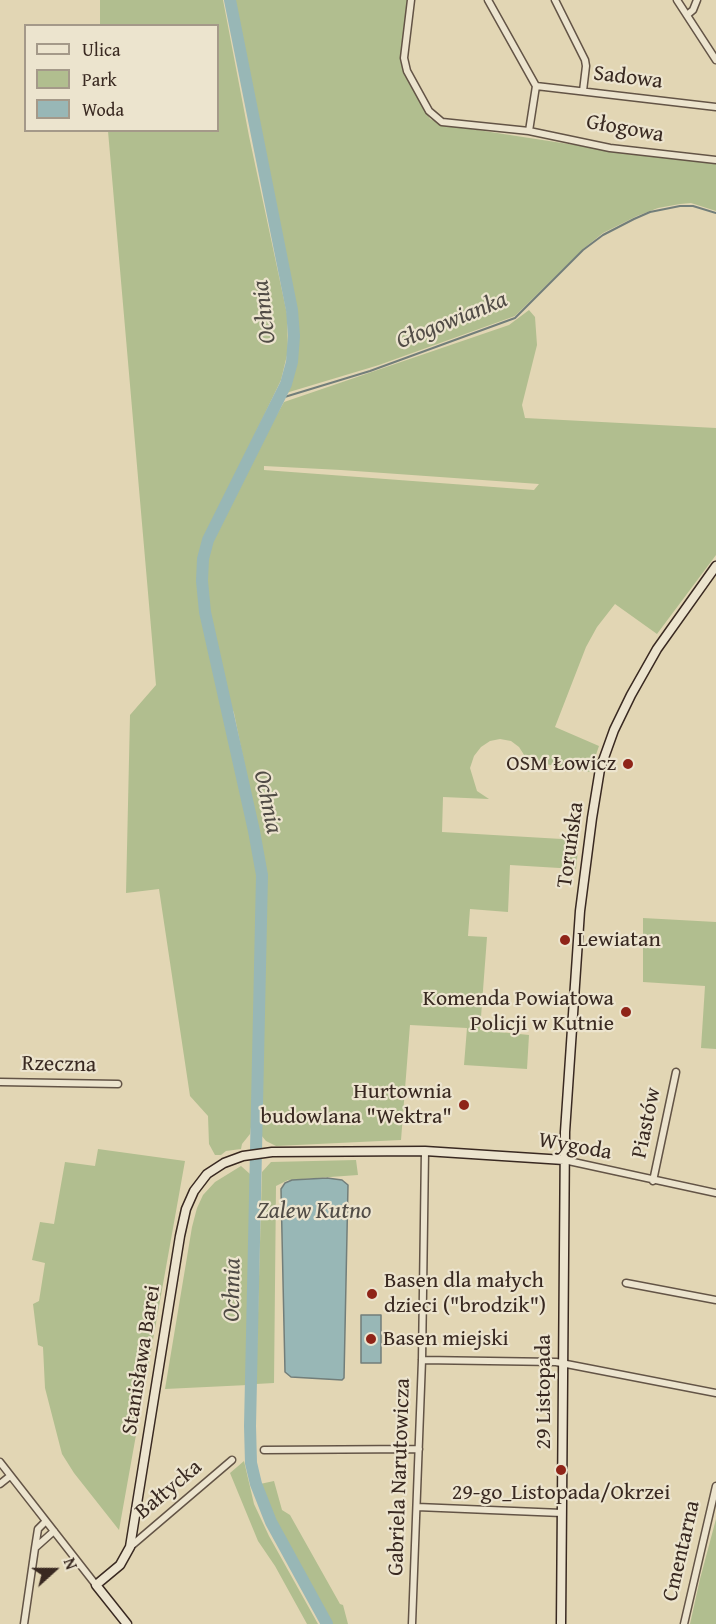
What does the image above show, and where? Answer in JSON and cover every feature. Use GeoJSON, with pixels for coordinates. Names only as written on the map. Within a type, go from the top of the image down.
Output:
{"type":"FeatureCollection","features":[{"type":"Feature","properties":{"kind":"street","name":"Głogowa"},"geometry":{"type":"LineString","coordinates":[[411,0],[404,58],[407,71],[429,111],[442,122],[529,131],[610,148],[716,160]]}},
{"type":"Feature","properties":{"kind":"street"},"geometry":{"type":"LineString","coordinates":[[488,0],[536,86],[529,131]]}},
{"type":"Feature","properties":{"kind":"street"},"geometry":{"type":"LineString","coordinates":[[555,0],[585,60],[583,91]]}},
{"type":"Feature","properties":{"kind":"street"},"geometry":{"type":"LineString","coordinates":[[677,0],[716,60]]}},
{"type":"Feature","properties":{"kind":"street"},"geometry":{"type":"LineString","coordinates":[[687,15],[693,10],[697,0]]}},
{"type":"Feature","properties":{"kind":"street","name":"Sadowa"},"geometry":{"type":"LineString","coordinates":[[536,86],[716,107]]}},
{"type":"Feature","properties":{"kind":"street","name":"Toruńska"},"geometry":{"type":"LineString","coordinates":[[564,1160],[580,911],[600,769],[614,730],[644,670],[672,626],[716,566]]}},
{"type":"Feature","properties":{"kind":"street","name":"Piastów"},"geometry":{"type":"LineString","coordinates":[[653,1181],[676,1072]]}},
{"type":"Feature","properties":{"kind":"street","name":"Rzeczna"},"geometry":{"type":"LineString","coordinates":[[0,1082],[118,1084]]}},
{"type":"Feature","properties":{"kind":"street","name":"Wygoda"},"geometry":{"type":"LineString","coordinates":[[425,1151],[564,1160],[716,1193]]}},
{"type":"Feature","properties":{"kind":"street","name":"Stanisława Barei"},"geometry":{"type":"LineString","coordinates":[[96,1585],[120,1565],[130,1547],[186,1209],[194,1191],[207,1174],[243,1156],[272,1152],[425,1151]]}},
{"type":"Feature","properties":{"kind":"street","name":"Gabriela Narutowicza"},"geometry":{"type":"LineString","coordinates":[[412,1624],[422,1360],[425,1151]]}},
{"type":"Feature","properties":{"kind":"street","name":"29 Listopada"},"geometry":{"type":"LineString","coordinates":[[561,1624],[564,1160]]}},
{"type":"Feature","properties":{"kind":"street"},"geometry":{"type":"LineString","coordinates":[[626,1283],[716,1300]]}},
{"type":"Feature","properties":{"kind":"street"},"geometry":{"type":"LineString","coordinates":[[422,1360],[562,1363],[716,1393]]}},
{"type":"Feature","properties":{"kind":"street"},"geometry":{"type":"LineString","coordinates":[[264,1450],[419,1449]]}},
{"type":"Feature","properties":{"kind":"street","name":"Bałtycka"},"geometry":{"type":"LineString","coordinates":[[130,1547],[232,1460]]}},
{"type":"Feature","properties":{"kind":"street"},"geometry":{"type":"LineString","coordinates":[[0,1462],[127,1624]]}},
{"type":"Feature","properties":{"kind":"street"},"geometry":{"type":"LineString","coordinates":[[0,1484],[10,1476]]}},
{"type":"Feature","properties":{"kind":"street","name":"Cmentarna"},"geometry":{"type":"LineString","coordinates":[[684,1624],[716,1486]]}},
{"type":"Feature","properties":{"kind":"street"},"geometry":{"type":"LineString","coordinates":[[417,1507],[562,1513]]}},
{"type":"Feature","properties":{"kind":"street"},"geometry":{"type":"LineString","coordinates":[[24,1624],[38,1529],[46,1521]]}},
{"type":"Feature","properties":{"kind":"street"},"geometry":{"type":"LineString","coordinates":[[35,1548],[54,1531]]}},
{"type":"Feature","properties":{"kind":"green space"},"geometry":{"type":"Polygon","coordinates":[[[100,0],[223,0],[287,314],[288,351],[281,380],[210,528],[200,556],[199,588],[202,616],[244,803],[257,873],[253,1113],[250,1134],[241,1149],[226,1151],[221,1155],[215,1155],[209,1144],[208,1116],[190,1096],[159,889],[126,893],[130,715],[156,685],[108,132],[219,132],[219,24],[100,24],[100,0]]]}},
{"type":"Feature","properties":{"kind":"green space"},"geometry":{"type":"Polygon","coordinates":[[[232,0],[408,0],[402,62],[430,119],[445,125],[614,151],[716,162],[716,211],[691,203],[658,208],[637,216],[603,233],[583,249],[515,316],[379,365],[286,393],[295,361],[297,319],[232,0]]]}},
{"type":"Feature","properties":{"kind":"green space"},"geometry":{"type":"Polygon","coordinates":[[[529,310],[535,317],[537,345],[522,405],[525,418],[716,428],[716,555],[657,634],[615,604],[597,627],[586,647],[555,727],[599,746],[590,772],[528,761],[519,747],[511,741],[500,739],[490,741],[481,747],[474,756],[470,768],[477,791],[489,799],[443,797],[442,832],[579,840],[576,869],[510,865],[508,912],[470,909],[468,936],[487,937],[480,1030],[529,1035],[527,1069],[464,1065],[467,1028],[410,1025],[401,1140],[276,1146],[266,1141],[261,1135],[265,866],[234,713],[211,616],[206,586],[209,549],[243,474],[284,402],[509,325],[529,310]],[[264,466],[264,470],[534,490],[539,484],[264,466]]]}},
{"type":"Feature","properties":{"kind":"green space"},"geometry":{"type":"Polygon","coordinates":[[[643,918],[716,922],[716,1049],[701,1048],[705,986],[643,982],[643,918]]]}},
{"type":"Feature","properties":{"kind":"green space"},"geometry":{"type":"Polygon","coordinates":[[[98,1149],[185,1161],[119,1530],[74,1473],[62,1454],[45,1388],[43,1347],[38,1345],[33,1304],[39,1301],[45,1263],[32,1260],[40,1222],[54,1224],[65,1162],[95,1166],[98,1149]]]}},
{"type":"Feature","properties":{"kind":"green space"},"geometry":{"type":"Polygon","coordinates":[[[356,1160],[358,1175],[288,1180],[276,1186],[274,1383],[256,1384],[262,1172],[271,1162],[356,1160]]]}},
{"type":"Feature","properties":{"kind":"green space"},"geometry":{"type":"Polygon","coordinates":[[[241,1166],[250,1174],[251,1184],[248,1385],[165,1389],[197,1208],[203,1195],[215,1182],[241,1166]]]}},
{"type":"Feature","properties":{"kind":"green space"},"geometry":{"type":"Polygon","coordinates":[[[244,1461],[254,1504],[269,1536],[318,1624],[307,1624],[275,1566],[258,1541],[230,1473],[244,1461]]]}},
{"type":"Feature","properties":{"kind":"green space"},"geometry":{"type":"Polygon","coordinates":[[[274,1481],[282,1510],[290,1515],[340,1604],[343,1605],[348,1624],[330,1624],[279,1533],[264,1500],[260,1484],[274,1481]]]}},
{"type":"Feature","properties":{"kind":"green space"},"geometry":{"type":"Polygon","coordinates":[[[716,1519],[716,1624],[690,1624],[700,1579],[716,1519]]]}},
{"type":"Feature","properties":{"kind":"water","name":"Zalew Kutno"},"geometry":{"type":"Polygon","coordinates":[[[327,1178],[342,1180],[348,1185],[344,1378],[342,1380],[291,1377],[285,1372],[281,1189],[285,1183],[292,1180],[327,1178]]]}},
{"type":"Feature","properties":{"kind":"water","name":"Basen miejski"},"geometry":{"type":"Polygon","coordinates":[[[361,1315],[381,1315],[381,1363],[361,1363],[361,1315]]]}},
{"type":"Feature","properties":{"kind":"waterway","name":"Ochnia"},"geometry":{"type":"LineString","coordinates":[[230,0],[292,310],[294,336],[292,362],[286,384],[208,540],[203,559],[202,581],[205,612],[262,875],[251,1463],[256,1484],[271,1522],[327,1624]]}},
{"type":"Feature","properties":{"kind":"waterway","name":"Głogowianka"},"geometry":{"type":"LineString","coordinates":[[278,399],[370,371],[515,318],[583,250],[603,235],[650,212],[693,206],[716,213]]}},
{"type":"Feature","properties":{"kind":"place","name":"OSM Łowicz"},"geometry":{"type":"Point","coordinates":[628,764]}},
{"type":"Feature","properties":{"kind":"place","name":"Lewiatan"},"geometry":{"type":"Point","coordinates":[565,940]}},
{"type":"Feature","properties":{"kind":"place","name":"Komenda Powiatowa Policji w Kutnie"},"geometry":{"type":"Point","coordinates":[626,1012]}},
{"type":"Feature","properties":{"kind":"place","name":"Hurtownia budowlana \"Wektra\""},"geometry":{"type":"Point","coordinates":[464,1105]}},
{"type":"Feature","properties":{"kind":"place","name":"Basen dla małych dzieci (\"brodzik\")"},"geometry":{"type":"Point","coordinates":[372,1294]}},
{"type":"Feature","properties":{"kind":"place","name":"Basen miejski"},"geometry":{"type":"Point","coordinates":[371,1339]}},
{"type":"Feature","properties":{"kind":"place","name":"29-go_Listopada/Okrzei"},"geometry":{"type":"Point","coordinates":[561,1470]}}]}
